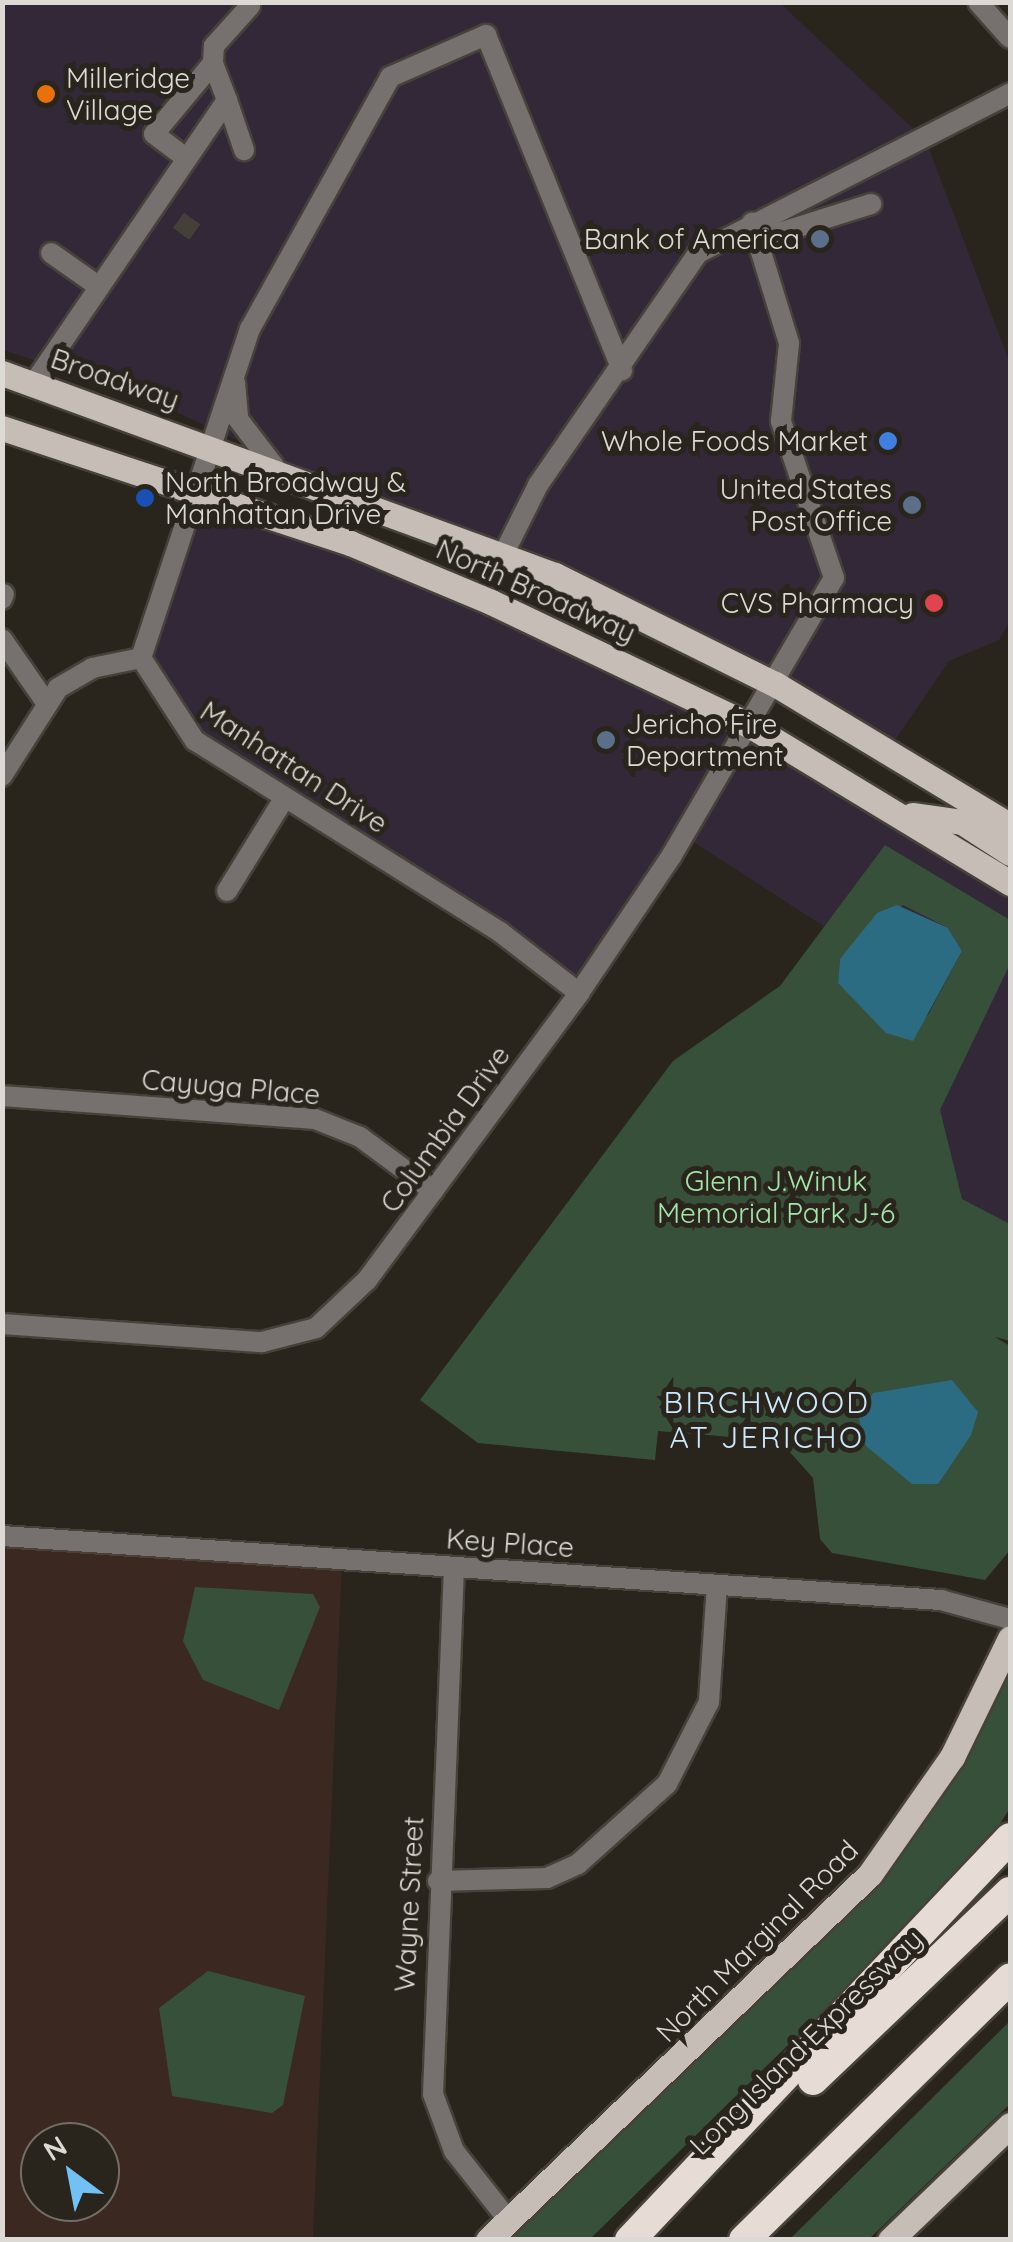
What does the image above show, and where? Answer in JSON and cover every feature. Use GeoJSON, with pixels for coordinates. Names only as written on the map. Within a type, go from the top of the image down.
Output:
{"type":"FeatureCollection","features":[{"type":"Feature","properties":{"kind":"highway"},"geometry":{"type":"LineString","coordinates":[[630,2240],[1010,1838]]}},
{"type":"Feature","properties":{"kind":"highway","name":"Long Island Expressway"},"geometry":{"type":"LineString","coordinates":[[646,2240],[1010,1892]]}},
{"type":"Feature","properties":{"kind":"highway"},"geometry":{"type":"LineString","coordinates":[[744,2240],[1010,1979]]}},
{"type":"Feature","properties":{"kind":"highway"},"geometry":{"type":"LineString","coordinates":[[869,2121],[1010,2000]]}},
{"type":"Feature","properties":{"kind":"main road","name":"Broadway"},"geometry":{"type":"LineString","coordinates":[[2,373],[208,442]]}},
{"type":"Feature","properties":{"kind":"main road","name":"North Broadway"},"geometry":{"type":"LineString","coordinates":[[2,428],[193,490],[480,598],[751,726],[902,814],[1010,883]]}},
{"type":"Feature","properties":{"kind":"main road","name":"North Broadway"},"geometry":{"type":"LineString","coordinates":[[208,442],[510,556],[775,684],[1010,826]]}},
{"type":"Feature","properties":{"kind":"main road"},"geometry":{"type":"LineString","coordinates":[[902,814],[962,822],[1010,854]]}},
{"type":"Feature","properties":{"kind":"main road","name":"North Marginal Road"},"geometry":{"type":"LineString","coordinates":[[488,2240],[870,1874],[952,1757],[1010,1638]]}},
{"type":"Feature","properties":{"kind":"main road"},"geometry":{"type":"LineString","coordinates":[[890,2240],[1010,2125]]}},
{"type":"Feature","properties":{"kind":"street"},"geometry":{"type":"LineString","coordinates":[[978,2],[1010,38]]}},
{"type":"Feature","properties":{"kind":"street"},"geometry":{"type":"LineString","coordinates":[[244,150],[214,63],[214,46],[250,6]]}},
{"type":"Feature","properties":{"kind":"street"},"geometry":{"type":"LineString","coordinates":[[2,776],[45,700],[92,668],[141,658],[208,442],[234,372],[390,76],[486,35],[622,370]]}},
{"type":"Feature","properties":{"kind":"street"},"geometry":{"type":"LineString","coordinates":[[184,158],[154,134],[214,63]]}},
{"type":"Feature","properties":{"kind":"street"},"geometry":{"type":"LineString","coordinates":[[510,556],[554,471],[698,253],[754,231],[1010,93]]}},
{"type":"Feature","properties":{"kind":"street"},"geometry":{"type":"LineString","coordinates":[[34,382],[227,100]]}},
{"type":"Feature","properties":{"kind":"street"},"geometry":{"type":"LineString","coordinates":[[754,231],[871,204]]}},
{"type":"Feature","properties":{"kind":"street","name":"Columbia Drive"},"geometry":{"type":"LineString","coordinates":[[2,1324],[288,1339],[340,1311],[579,993],[751,726],[834,578],[781,422],[789,343],[754,231]]}},
{"type":"Feature","properties":{"kind":"street"},"geometry":{"type":"LineString","coordinates":[[51,253],[98,286]]}},
{"type":"Feature","properties":{"kind":"street"},"geometry":{"type":"LineString","coordinates":[[234,372],[238,420],[274,466]]}},
{"type":"Feature","properties":{"kind":"street"},"geometry":{"type":"LineString","coordinates":[[2,639],[45,700]]}},
{"type":"Feature","properties":{"kind":"street","name":"Manhattan Drive"},"geometry":{"type":"LineString","coordinates":[[141,658],[195,741],[579,993]]}},
{"type":"Feature","properties":{"kind":"street"},"geometry":{"type":"LineString","coordinates":[[227,890],[285,797]]}},
{"type":"Feature","properties":{"kind":"street","name":"Cayuga Place"},"geometry":{"type":"LineString","coordinates":[[2,1096],[314,1119],[360,1136],[434,1190]]}},
{"type":"Feature","properties":{"kind":"street","name":"Key Place"},"geometry":{"type":"LineString","coordinates":[[2,1536],[941,1600],[1010,1619]]}},
{"type":"Feature","properties":{"kind":"street","name":"Wayne Street"},"geometry":{"type":"LineString","coordinates":[[454,1567],[438,1881],[434,2094],[454,2150],[509,2220]]}},
{"type":"Feature","properties":{"kind":"street"},"geometry":{"type":"LineString","coordinates":[[438,1881],[547,1878],[578,1864],[667,1784],[709,1702],[718,1585]]}},
{"type":"Feature","properties":{"kind":"shaded area"},"geometry":{"type":"Polygon","coordinates":[[[3,3],[780,3],[926,141],[1010,363],[1010,621],[999,640],[949,661],[889,749],[775,684],[134,393],[3,350],[3,3]]]}},
{"type":"Feature","properties":{"kind":"shaded area"},"geometry":{"type":"Polygon","coordinates":[[[195,505],[415,580],[584,657],[736,732],[1010,900],[1010,1224],[962,1199],[936,1114],[780,986],[825,927],[678,832],[581,978],[206,740],[153,656],[195,505]]]}},
{"type":"Feature","properties":{"kind":"shaded area"},"geometry":{"type":"Polygon","coordinates":[[[2,1539],[342,1563],[313,2239],[3,2239],[2,1539]]]}},
{"type":"Feature","properties":{"kind":"green space","name":"Glenn J.Winuk Memorial Park J-6"},"geometry":{"type":"Polygon","coordinates":[[[885,845],[1010,920],[1010,964],[940,1110],[962,1199],[1010,1224],[1010,1341],[995,1337],[1010,1346],[1010,1550],[985,1580],[832,1553],[820,1539],[813,1478],[780,1441],[658,1431],[655,1460],[478,1443],[420,1400],[673,1061],[780,986],[885,845]],[[903,905],[840,959],[838,983],[883,1024],[928,1015],[962,951],[948,928],[903,905]]]}},
{"type":"Feature","properties":{"kind":"green space"},"geometry":{"type":"Polygon","coordinates":[[[195,1587],[313,1594],[320,1607],[279,1710],[203,1680],[183,1641],[195,1587]]]}},
{"type":"Feature","properties":{"kind":"green space"},"geometry":{"type":"Polygon","coordinates":[[[1010,1662],[1010,1808],[977,1860],[590,2239],[503,2240],[878,1883],[1010,1662]]]}},
{"type":"Feature","properties":{"kind":"green space"},"geometry":{"type":"Polygon","coordinates":[[[208,1971],[305,1996],[283,2105],[272,2113],[172,2096],[159,2008],[208,1971]]]}},
{"type":"Feature","properties":{"kind":"green space"},"geometry":{"type":"Polygon","coordinates":[[[1010,2021],[1010,2104],[869,2239],[790,2239],[1010,2021]]]}},
{"type":"Feature","properties":{"kind":"water"},"geometry":{"type":"Polygon","coordinates":[[[897,905],[948,928],[962,951],[913,1041],[886,1033],[838,983],[840,959],[877,913],[897,905]]]}},
{"type":"Feature","properties":{"kind":"water"},"geometry":{"type":"Polygon","coordinates":[[[952,1380],[978,1412],[971,1435],[938,1484],[912,1484],[866,1446],[859,1419],[873,1393],[952,1380]]]}},
{"type":"Feature","properties":{"kind":"tunnel"},"geometry":{"type":"LineString","coordinates":[[181,234],[192,219]]}},
{"type":"Feature","properties":{"kind":"place","name":"Milleridge Village"},"geometry":{"type":"Point","coordinates":[46,94]}},
{"type":"Feature","properties":{"kind":"place","name":"Bank of America"},"geometry":{"type":"Point","coordinates":[820,239]}},
{"type":"Feature","properties":{"kind":"place","name":"Whole Foods Market"},"geometry":{"type":"Point","coordinates":[888,441]}},
{"type":"Feature","properties":{"kind":"place","name":"North Broadway & Manhattan Drive"},"geometry":{"type":"Point","coordinates":[145,498]}},
{"type":"Feature","properties":{"kind":"place","name":"United States Post Office"},"geometry":{"type":"Point","coordinates":[912,505]}},
{"type":"Feature","properties":{"kind":"place","name":"CVS Pharmacy"},"geometry":{"type":"Point","coordinates":[934,603]}},
{"type":"Feature","properties":{"kind":"place","name":"Jericho Fire Department"},"geometry":{"type":"Point","coordinates":[606,740]}},
{"type":"Feature","properties":{"kind":"district","name":"BIRCHWOOD AT JERICHO"},"geometry":{"type":"Point","coordinates":[767,1419]}}]}
